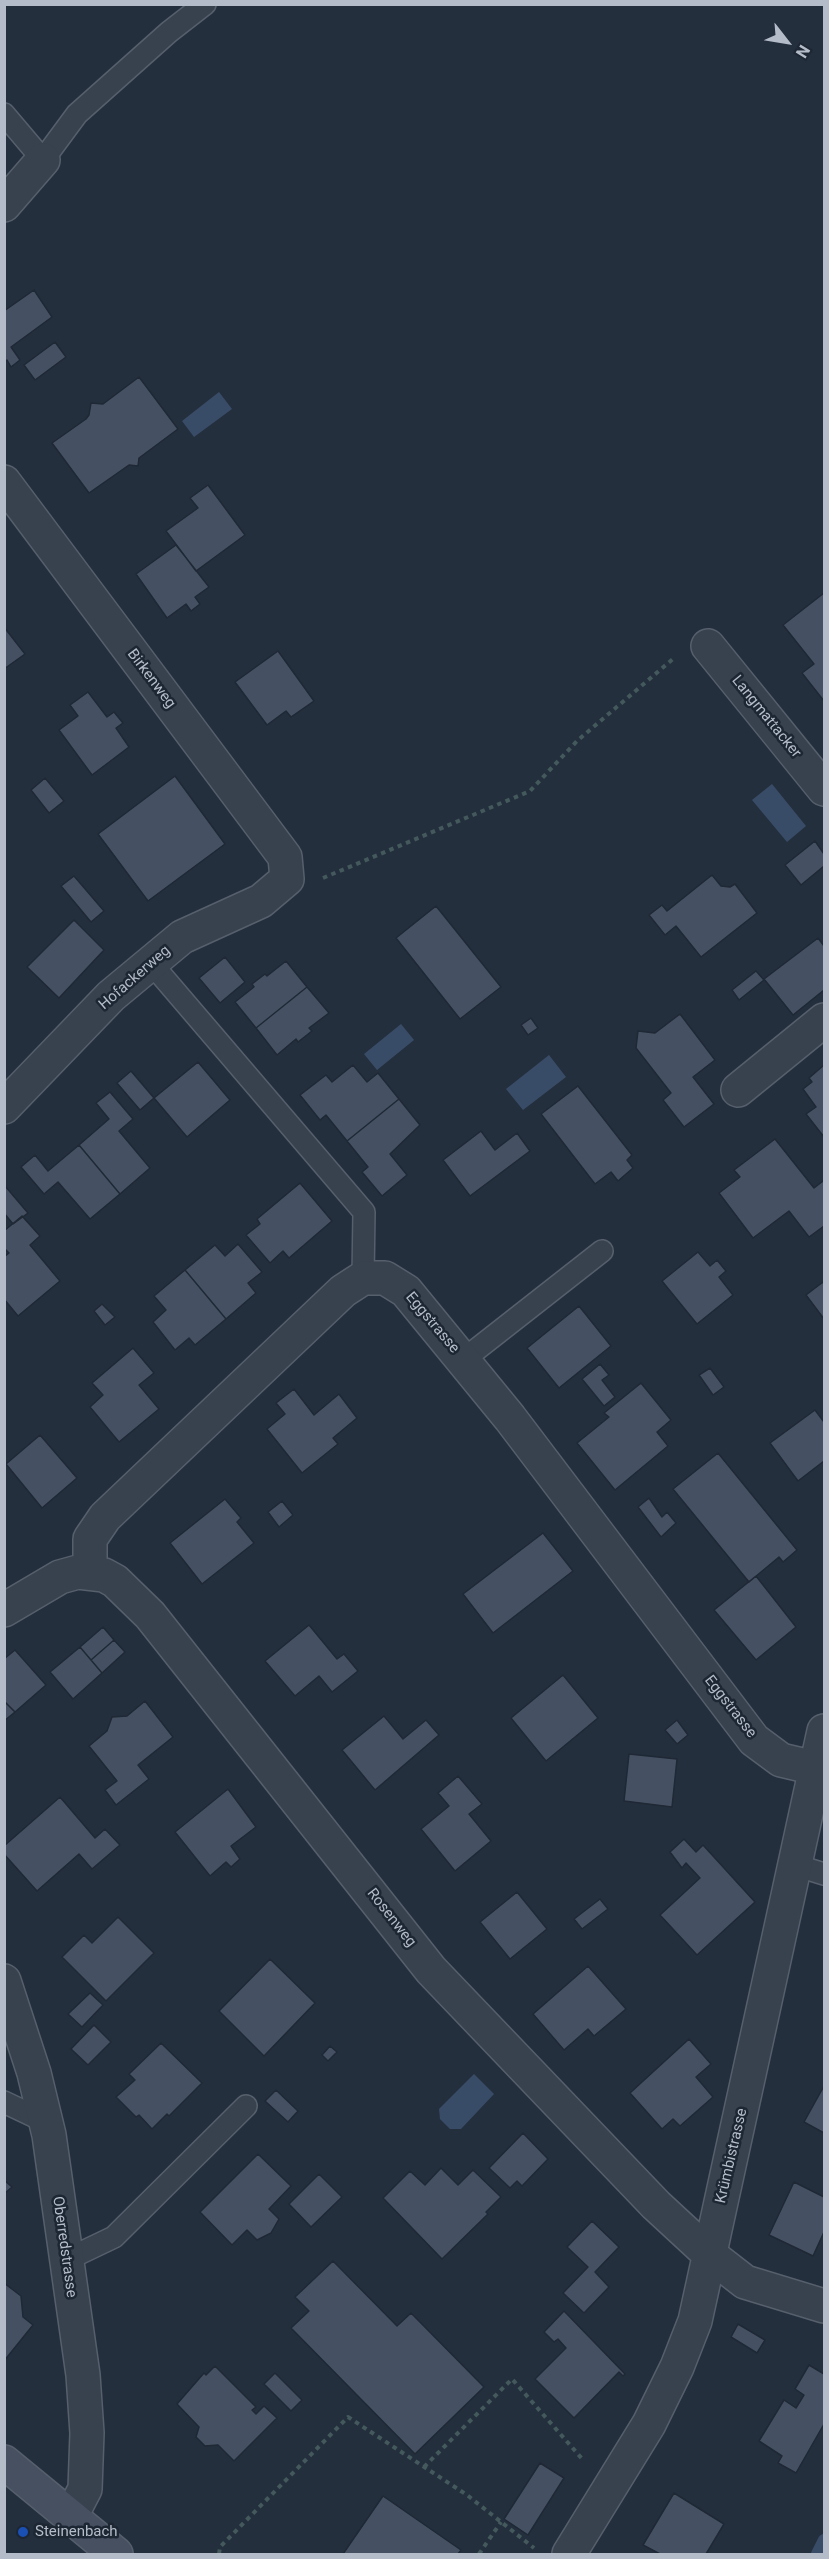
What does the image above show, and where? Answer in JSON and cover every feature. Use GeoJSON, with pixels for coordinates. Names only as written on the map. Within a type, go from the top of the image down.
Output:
{"type":"FeatureCollection","features":[{"type":"Feature","properties":{"kind":"main road"},"geometry":{"type":"LineString","coordinates":[[4,2462],[116,2554]]}},
{"type":"Feature","properties":{"kind":"street"},"geometry":{"type":"LineString","coordinates":[[4,205],[43,160]]}},
{"type":"Feature","properties":{"kind":"street","name":"Birkenweg"},"geometry":{"type":"LineString","coordinates":[[4,482],[285,857],[287,879]]}},
{"type":"Feature","properties":{"kind":"street","name":"Langmattacker"},"geometry":{"type":"LineString","coordinates":[[708,646],[825,789]]}},
{"type":"Feature","properties":{"kind":"street","name":"Hofackerweg"},"geometry":{"type":"LineString","coordinates":[[4,1107],[111,996],[182,936],[261,901],[287,879]]}},
{"type":"Feature","properties":{"kind":"street"},"geometry":{"type":"LineString","coordinates":[[738,1090],[825,1020]]}},
{"type":"Feature","properties":{"kind":"street"},"geometry":{"type":"LineString","coordinates":[[4,1610],[60,1577],[78,1572],[90,1572],[90,1539],[105,1517],[343,1291],[363,1278]]}},
{"type":"Feature","properties":{"kind":"street","name":"Eggstrasse"},"geometry":{"type":"LineString","coordinates":[[363,1278],[385,1278],[406,1291],[510,1418],[754,1740],[781,1760],[815,1768]]}},
{"type":"Feature","properties":{"kind":"street","name":"Rosenweg"},"geometry":{"type":"LineString","coordinates":[[90,1572],[104,1575],[115,1581],[150,1615],[431,1970],[656,2205],[709,2254],[745,2282],[825,2306]]}},
{"type":"Feature","properties":{"kind":"street","name":"Krümbistrasse"},"geometry":{"type":"LineString","coordinates":[[569,2554],[649,2424],[677,2367],[695,2321],[731,2162],[810,1870],[815,1768],[825,1731]]}},
{"type":"Feature","properties":{"kind":"street","name":"Oberredstrasse"},"geometry":{"type":"LineString","coordinates":[[4,1981],[34,2073],[46,2122],[83,2375],[87,2433],[85,2489],[71,2516]]}},
{"type":"Feature","properties":{"kind":"lane"},"geometry":{"type":"LineString","coordinates":[[4,114],[43,160],[77,114],[169,32],[205,4]]}},
{"type":"Feature","properties":{"kind":"lane"},"geometry":{"type":"LineString","coordinates":[[151,963],[364,1212],[363,1278]]}},
{"type":"Feature","properties":{"kind":"lane"},"geometry":{"type":"LineString","coordinates":[[463,1360],[602,1251]]}},
{"type":"Feature","properties":{"kind":"lane"},"geometry":{"type":"LineString","coordinates":[[4,2102],[46,2122]]}},
{"type":"Feature","properties":{"kind":"lane"},"geometry":{"type":"LineString","coordinates":[[66,2260],[114,2237],[246,2106]]}},
{"type":"Feature","properties":{"kind":"path"},"geometry":{"type":"LineString","coordinates":[[287,879],[316,881],[530,791],[577,741],[683,650],[708,646]]}},
{"type":"Feature","properties":{"kind":"path"},"geometry":{"type":"LineString","coordinates":[[424,2467],[512,2379],[610,2489]]}},
{"type":"Feature","properties":{"kind":"path"},"geometry":{"type":"LineString","coordinates":[[219,2554],[220,2547],[348,2417],[467,2495],[541,2554]]}},
{"type":"Feature","properties":{"kind":"path"},"geometry":{"type":"LineString","coordinates":[[479,2554],[501,2522]]}},
{"type":"Feature","properties":{"kind":"water"},"geometry":{"type":"Polygon","coordinates":[[[219,392],[232,409],[194,437],[182,421],[219,392]]]}},
{"type":"Feature","properties":{"kind":"water"},"geometry":{"type":"Polygon","coordinates":[[[772,784],[806,826],[787,842],[752,800],[772,784]]]}},
{"type":"Feature","properties":{"kind":"water"},"geometry":{"type":"Polygon","coordinates":[[[401,1024],[414,1040],[377,1070],[364,1054],[401,1024]]]}},
{"type":"Feature","properties":{"kind":"water"},"geometry":{"type":"Polygon","coordinates":[[[549,1055],[566,1077],[523,1110],[506,1089],[549,1055]]]}},
{"type":"Feature","properties":{"kind":"water"},"geometry":{"type":"Polygon","coordinates":[[[474,2074],[494,2094],[461,2129],[450,2129],[440,2119],[439,2109],[474,2074]]]}},
{"type":"Feature","properties":{"kind":"building"},"geometry":{"type":"Polygon","coordinates":[[[34,290],[52,317],[11,347],[20,360],[11,367],[7,360],[4,362],[4,311],[34,290]]]}},
{"type":"Feature","properties":{"kind":"building"},"geometry":{"type":"Polygon","coordinates":[[[55,342],[66,357],[35,380],[24,365],[55,342]]]}},
{"type":"Feature","properties":{"kind":"building"},"geometry":{"type":"Polygon","coordinates":[[[139,377],[178,429],[139,458],[138,466],[129,465],[89,493],[52,443],[86,419],[91,403],[103,404],[139,377]]]}},
{"type":"Feature","properties":{"kind":"building"},"geometry":{"type":"Polygon","coordinates":[[[208,485],[245,535],[196,571],[166,531],[198,508],[190,498],[208,485]]]}},
{"type":"Feature","properties":{"kind":"building"},"geometry":{"type":"Polygon","coordinates":[[[176,545],[209,587],[195,597],[200,604],[191,611],[186,604],[167,618],[136,574],[176,545]]]}},
{"type":"Feature","properties":{"kind":"building"},"geometry":{"type":"Polygon","coordinates":[[[824,593],[824,701],[802,673],[814,664],[783,625],[824,593]]]}},
{"type":"Feature","properties":{"kind":"building"},"geometry":{"type":"Polygon","coordinates":[[[4,627],[25,654],[4,669],[4,627]]]}},
{"type":"Feature","properties":{"kind":"building"},"geometry":{"type":"Polygon","coordinates":[[[278,651],[314,701],[291,717],[286,711],[267,725],[235,682],[278,651]]]}},
{"type":"Feature","properties":{"kind":"building"},"geometry":{"type":"Polygon","coordinates":[[[88,692],[107,717],[114,712],[123,723],[116,728],[129,747],[92,775],[59,730],[78,716],[70,705],[88,692]]]}},
{"type":"Feature","properties":{"kind":"building"},"geometry":{"type":"Polygon","coordinates":[[[175,776],[225,844],[148,901],[98,834],[175,776]]]}},
{"type":"Feature","properties":{"kind":"building"},"geometry":{"type":"Polygon","coordinates":[[[45,778],[64,801],[49,813],[31,790],[45,778]]]}},
{"type":"Feature","properties":{"kind":"building"},"geometry":{"type":"Polygon","coordinates":[[[815,841],[824,854],[824,866],[801,885],[785,865],[815,841]]]}},
{"type":"Feature","properties":{"kind":"building"},"geometry":{"type":"Polygon","coordinates":[[[712,875],[721,886],[730,887],[735,884],[757,913],[701,957],[676,926],[665,935],[649,915],[662,905],[667,911],[712,875]]]}},
{"type":"Feature","properties":{"kind":"building"},"geometry":{"type":"Polygon","coordinates":[[[74,876],[104,911],[91,922],[61,886],[74,876]]]}},
{"type":"Feature","properties":{"kind":"building"},"geometry":{"type":"Polygon","coordinates":[[[436,906],[501,987],[460,1019],[396,938],[436,906]]]}},
{"type":"Feature","properties":{"kind":"building"},"geometry":{"type":"Polygon","coordinates":[[[74,920],[104,950],[59,998],[27,967],[74,920]]]}},
{"type":"Feature","properties":{"kind":"building"},"geometry":{"type":"Polygon","coordinates":[[[818,938],[824,946],[824,990],[793,1015],[764,979],[818,938]]]}},
{"type":"Feature","properties":{"kind":"building"},"geometry":{"type":"Polygon","coordinates":[[[225,957],[245,982],[220,1003],[199,978],[225,957]]]}},
{"type":"Feature","properties":{"kind":"building"},"geometry":{"type":"Polygon","coordinates":[[[286,961],[307,987],[256,1028],[235,1002],[254,987],[252,984],[286,961]]]}},
{"type":"Feature","properties":{"kind":"building"},"geometry":{"type":"Polygon","coordinates":[[[756,971],[764,980],[739,1000],[732,990],[756,971]]]}},
{"type":"Feature","properties":{"kind":"building"},"geometry":{"type":"Polygon","coordinates":[[[307,987],[329,1013],[309,1028],[312,1031],[298,1042],[296,1039],[277,1055],[256,1028],[307,987]]]}},
{"type":"Feature","properties":{"kind":"building"},"geometry":{"type":"Polygon","coordinates":[[[680,1014],[715,1060],[693,1077],[714,1104],[684,1127],[663,1100],[671,1093],[636,1048],[638,1031],[655,1033],[680,1014]]]}},
{"type":"Feature","properties":{"kind":"building"},"geometry":{"type":"Polygon","coordinates":[[[531,1018],[538,1028],[528,1035],[521,1025],[531,1018]]]}},
{"type":"Feature","properties":{"kind":"building"},"geometry":{"type":"Polygon","coordinates":[[[198,1062],[230,1100],[187,1137],[154,1098],[198,1062]]]}},
{"type":"Feature","properties":{"kind":"building"},"geometry":{"type":"Polygon","coordinates":[[[353,1065],[367,1082],[378,1073],[399,1099],[347,1141],[326,1115],[320,1120],[300,1095],[326,1075],[332,1082],[353,1065]]]}},
{"type":"Feature","properties":{"kind":"building"},"geometry":{"type":"Polygon","coordinates":[[[824,1065],[824,1137],[806,1114],[816,1107],[803,1089],[812,1082],[809,1078],[824,1065]]]}},
{"type":"Feature","properties":{"kind":"building"},"geometry":{"type":"Polygon","coordinates":[[[131,1071],[154,1098],[140,1110],[117,1083],[131,1071]]]}},
{"type":"Feature","properties":{"kind":"building"},"geometry":{"type":"Polygon","coordinates":[[[578,1086],[632,1155],[627,1160],[633,1168],[618,1181],[611,1172],[595,1184],[541,1114],[578,1086]]]}},
{"type":"Feature","properties":{"kind":"building"},"geometry":{"type":"Polygon","coordinates":[[[110,1092],[133,1119],[119,1131],[150,1168],[120,1194],[79,1145],[109,1119],[96,1103],[110,1092]]]}},
{"type":"Feature","properties":{"kind":"building"},"geometry":{"type":"Polygon","coordinates":[[[399,1099],[420,1125],[390,1154],[407,1175],[382,1196],[362,1172],[368,1167],[347,1141],[399,1099]]]}},
{"type":"Feature","properties":{"kind":"building"},"geometry":{"type":"Polygon","coordinates":[[[481,1131],[495,1150],[517,1133],[530,1151],[470,1196],[443,1160],[481,1131]]]}},
{"type":"Feature","properties":{"kind":"building"},"geometry":{"type":"Polygon","coordinates":[[[775,1139],[814,1188],[823,1181],[824,1183],[824,1226],[809,1237],[789,1211],[753,1238],[719,1193],[740,1177],[734,1170],[775,1139]]]}},
{"type":"Feature","properties":{"kind":"building"},"geometry":{"type":"Polygon","coordinates":[[[79,1145],[120,1194],[90,1219],[58,1182],[44,1194],[21,1167],[35,1155],[48,1171],[79,1145]]]}},
{"type":"Feature","properties":{"kind":"building"},"geometry":{"type":"Polygon","coordinates":[[[300,1183],[332,1221],[289,1258],[283,1251],[270,1263],[246,1235],[260,1224],[257,1219],[300,1183]]]}},
{"type":"Feature","properties":{"kind":"building"},"geometry":{"type":"Polygon","coordinates":[[[5,1186],[28,1213],[13,1224],[4,1213],[5,1186]]]}},
{"type":"Feature","properties":{"kind":"building"},"geometry":{"type":"Polygon","coordinates":[[[22,1216],[40,1236],[30,1245],[60,1281],[18,1316],[4,1299],[4,1257],[9,1253],[4,1248],[4,1231],[22,1216]]]}},
{"type":"Feature","properties":{"kind":"building"},"geometry":{"type":"Polygon","coordinates":[[[238,1244],[262,1272],[248,1283],[256,1293],[226,1319],[185,1270],[215,1245],[225,1256],[238,1244]]]}},
{"type":"Feature","properties":{"kind":"building"},"geometry":{"type":"Polygon","coordinates":[[[698,1252],[710,1266],[717,1260],[726,1271],[719,1277],[733,1295],[697,1324],[662,1281],[698,1252]]]}},
{"type":"Feature","properties":{"kind":"building"},"geometry":{"type":"Polygon","coordinates":[[[185,1270],[226,1319],[195,1345],[189,1338],[175,1350],[153,1322],[166,1310],[154,1296],[185,1270]]]}},
{"type":"Feature","properties":{"kind":"building"},"geometry":{"type":"Polygon","coordinates":[[[823,1282],[824,1284],[824,1319],[806,1295],[823,1282]]]}},
{"type":"Feature","properties":{"kind":"building"},"geometry":{"type":"Polygon","coordinates":[[[102,1304],[115,1317],[105,1325],[94,1311],[102,1304]]]}},
{"type":"Feature","properties":{"kind":"building"},"geometry":{"type":"Polygon","coordinates":[[[579,1306],[611,1346],[559,1388],[527,1348],[579,1306]]]}},
{"type":"Feature","properties":{"kind":"building"},"geometry":{"type":"Polygon","coordinates":[[[133,1348],[154,1373],[139,1385],[159,1409],[119,1442],[90,1407],[103,1395],[92,1383],[133,1348]]]}},
{"type":"Feature","properties":{"kind":"building"},"geometry":{"type":"Polygon","coordinates":[[[600,1364],[609,1375],[602,1380],[615,1397],[604,1406],[582,1379],[600,1364]]]}},
{"type":"Feature","properties":{"kind":"building"},"geometry":{"type":"Polygon","coordinates":[[[710,1368],[724,1387],[713,1395],[699,1375],[710,1368]]]}},
{"type":"Feature","properties":{"kind":"building"},"geometry":{"type":"Polygon","coordinates":[[[641,1383],[671,1420],[657,1432],[668,1446],[615,1490],[577,1443],[609,1417],[604,1413],[641,1383]]]}},
{"type":"Feature","properties":{"kind":"building"},"geometry":{"type":"Polygon","coordinates":[[[294,1389],[314,1415],[339,1394],[357,1418],[333,1438],[338,1444],[302,1473],[267,1429],[285,1414],[276,1403],[294,1389]]]}},
{"type":"Feature","properties":{"kind":"building"},"geometry":{"type":"Polygon","coordinates":[[[815,1410],[824,1422],[824,1461],[798,1481],[770,1443],[815,1410]]]}},
{"type":"Feature","properties":{"kind":"building"},"geometry":{"type":"Polygon","coordinates":[[[40,1435],[77,1478],[42,1508],[6,1464],[40,1435]]]}},
{"type":"Feature","properties":{"kind":"building"},"geometry":{"type":"Polygon","coordinates":[[[718,1453],[797,1550],[783,1562],[779,1557],[749,1582],[673,1489],[718,1453]]]}},
{"type":"Feature","properties":{"kind":"building"},"geometry":{"type":"Polygon","coordinates":[[[649,1498],[662,1517],[667,1512],[676,1523],[661,1537],[638,1507],[649,1498]]]}},
{"type":"Feature","properties":{"kind":"building"},"geometry":{"type":"Polygon","coordinates":[[[225,1499],[241,1518],[237,1522],[254,1543],[202,1584],[170,1543],[225,1499]]]}},
{"type":"Feature","properties":{"kind":"building"},"geometry":{"type":"Polygon","coordinates":[[[282,1501],[293,1515],[279,1527],[268,1512],[282,1501]]]}},
{"type":"Feature","properties":{"kind":"building"},"geometry":{"type":"Polygon","coordinates":[[[543,1533],[573,1571],[493,1633],[463,1594],[543,1533]]]}},
{"type":"Feature","properties":{"kind":"building"},"geometry":{"type":"Polygon","coordinates":[[[756,1576],[796,1627],[756,1660],[714,1610],[756,1576]]]}},
{"type":"Feature","properties":{"kind":"building"},"geometry":{"type":"Polygon","coordinates":[[[309,1625],[337,1659],[344,1654],[358,1671],[332,1692],[319,1676],[295,1696],[265,1661],[309,1625]]]}},
{"type":"Feature","properties":{"kind":"building"},"geometry":{"type":"Polygon","coordinates":[[[103,1627],[114,1640],[91,1660],[80,1647],[103,1627]]]}},
{"type":"Feature","properties":{"kind":"building"},"geometry":{"type":"Polygon","coordinates":[[[114,1640],[125,1652],[102,1673],[91,1660],[114,1640]]]}},
{"type":"Feature","properties":{"kind":"building"},"geometry":{"type":"Polygon","coordinates":[[[80,1647],[102,1673],[73,1699],[50,1672],[80,1647]]]}},
{"type":"Feature","properties":{"kind":"building"},"geometry":{"type":"Polygon","coordinates":[[[15,1650],[46,1685],[15,1712],[4,1701],[4,1659],[15,1650]]]}},
{"type":"Feature","properties":{"kind":"building"},"geometry":{"type":"Polygon","coordinates":[[[563,1675],[598,1718],[546,1761],[511,1718],[563,1675]]]}},
{"type":"Feature","properties":{"kind":"building"},"geometry":{"type":"Polygon","coordinates":[[[4,1701],[15,1712],[4,1721],[4,1701]]]}},
{"type":"Feature","properties":{"kind":"building"},"geometry":{"type":"Polygon","coordinates":[[[145,1701],[173,1737],[138,1765],[149,1779],[116,1805],[105,1790],[117,1781],[89,1746],[107,1731],[112,1717],[127,1716],[145,1701]]]}},
{"type":"Feature","properties":{"kind":"building"},"geometry":{"type":"Polygon","coordinates":[[[384,1716],[403,1739],[426,1720],[439,1735],[375,1790],[342,1750],[384,1716]]]}},
{"type":"Feature","properties":{"kind":"building"},"geometry":{"type":"Polygon","coordinates":[[[677,1720],[688,1735],[677,1744],[665,1730],[677,1720]]]}},
{"type":"Feature","properties":{"kind":"building"},"geometry":{"type":"Polygon","coordinates":[[[629,1754],[677,1759],[672,1807],[624,1801],[629,1754]]]}},
{"type":"Feature","properties":{"kind":"building"},"geometry":{"type":"Polygon","coordinates":[[[458,1776],[482,1804],[469,1814],[491,1841],[455,1871],[421,1829],[449,1806],[438,1793],[458,1776]]]}},
{"type":"Feature","properties":{"kind":"building"},"geometry":{"type":"Polygon","coordinates":[[[228,1789],[256,1827],[231,1846],[240,1859],[231,1867],[226,1862],[210,1876],[175,1832],[228,1789]]]}},
{"type":"Feature","properties":{"kind":"building"},"geometry":{"type":"Polygon","coordinates":[[[60,1797],[95,1838],[105,1829],[120,1845],[92,1869],[79,1854],[37,1891],[4,1854],[4,1846],[60,1797]]]}},
{"type":"Feature","properties":{"kind":"building"},"geometry":{"type":"Polygon","coordinates":[[[684,1839],[696,1852],[703,1845],[755,1902],[697,1955],[660,1915],[700,1878],[686,1863],[682,1868],[670,1852],[684,1839]]]}},
{"type":"Feature","properties":{"kind":"building"},"geometry":{"type":"Polygon","coordinates":[[[517,1892],[547,1929],[510,1959],[480,1922],[517,1892]]]}},
{"type":"Feature","properties":{"kind":"building"},"geometry":{"type":"Polygon","coordinates":[[[600,1899],[608,1909],[582,1929],[574,1919],[600,1899]]]}},
{"type":"Feature","properties":{"kind":"building"},"geometry":{"type":"Polygon","coordinates":[[[118,1917],[154,1953],[106,2001],[62,1957],[84,1935],[92,1943],[118,1917]]]}},
{"type":"Feature","properties":{"kind":"building"},"geometry":{"type":"Polygon","coordinates":[[[270,1959],[315,2003],[264,2056],[219,2011],[270,1959]]]}},
{"type":"Feature","properties":{"kind":"building"},"geometry":{"type":"Polygon","coordinates":[[[588,1966],[626,2009],[594,2036],[588,2029],[564,2050],[533,2014],[588,1966]]]}},
{"type":"Feature","properties":{"kind":"building"},"geometry":{"type":"Polygon","coordinates":[[[90,1993],[103,2005],[82,2027],[68,2014],[90,1993]]]}},
{"type":"Feature","properties":{"kind":"building"},"geometry":{"type":"Polygon","coordinates":[[[94,2025],[111,2042],[88,2065],[71,2049],[94,2025]]]}},
{"type":"Feature","properties":{"kind":"building"},"geometry":{"type":"Polygon","coordinates":[[[689,2039],[711,2064],[696,2077],[713,2097],[680,2126],[673,2119],[662,2129],[630,2093],[689,2039]]]}},
{"type":"Feature","properties":{"kind":"building"},"geometry":{"type":"Polygon","coordinates":[[[161,2043],[202,2083],[169,2116],[167,2114],[152,2129],[139,2115],[136,2117],[116,2097],[135,2080],[129,2074],[161,2043]]]}},
{"type":"Feature","properties":{"kind":"building"},"geometry":{"type":"Polygon","coordinates":[[[330,2046],[337,2052],[328,2061],[322,2055],[330,2046]]]}},
{"type":"Feature","properties":{"kind":"building"},"geometry":{"type":"Polygon","coordinates":[[[824,2086],[824,2133],[804,2122],[824,2086]]]}},
{"type":"Feature","properties":{"kind":"building"},"geometry":{"type":"Polygon","coordinates":[[[276,2090],[298,2111],[288,2122],[265,2101],[276,2090]]]}},
{"type":"Feature","properties":{"kind":"building"},"geometry":{"type":"Polygon","coordinates":[[[523,2133],[548,2159],[522,2186],[517,2181],[510,2188],[489,2168],[523,2133]]]}},
{"type":"Feature","properties":{"kind":"building"},"geometry":{"type":"Polygon","coordinates":[[[258,2154],[291,2186],[269,2209],[279,2219],[271,2233],[257,2240],[247,2230],[232,2245],[200,2212],[258,2154]]]}},
{"type":"Feature","properties":{"kind":"building"},"geometry":{"type":"Polygon","coordinates":[[[441,2168],[458,2185],[473,2170],[501,2197],[486,2212],[488,2214],[442,2259],[383,2198],[410,2171],[425,2185],[441,2168]]]}},
{"type":"Feature","properties":{"kind":"building"},"geometry":{"type":"Polygon","coordinates":[[[319,2174],[342,2197],[311,2227],[289,2204],[319,2174]]]}},
{"type":"Feature","properties":{"kind":"building"},"geometry":{"type":"Polygon","coordinates":[[[4,2180],[12,2187],[4,2194],[4,2180]]]}},
{"type":"Feature","properties":{"kind":"building"},"geometry":{"type":"Polygon","coordinates":[[[794,2182],[824,2197],[824,2232],[813,2256],[769,2235],[794,2182]]]}},
{"type":"Feature","properties":{"kind":"building"},"geometry":{"type":"Polygon","coordinates":[[[592,2221],[619,2247],[595,2272],[609,2287],[584,2313],[563,2293],[588,2267],[567,2247],[592,2221]]]}},
{"type":"Feature","properties":{"kind":"building"},"geometry":{"type":"Polygon","coordinates":[[[333,2261],[397,2326],[411,2313],[484,2387],[415,2454],[291,2328],[309,2311],[295,2297],[333,2261]]]}},
{"type":"Feature","properties":{"kind":"building"},"geometry":{"type":"Polygon","coordinates":[[[4,2283],[21,2296],[23,2317],[33,2325],[4,2361],[4,2283]]]}},
{"type":"Feature","properties":{"kind":"building"},"geometry":{"type":"Polygon","coordinates":[[[564,2311],[625,2374],[623,2376],[619,2372],[574,2418],[535,2379],[566,2348],[558,2339],[554,2342],[544,2332],[564,2311]]]}},
{"type":"Feature","properties":{"kind":"building"},"geometry":{"type":"Polygon","coordinates":[[[738,2324],[765,2340],[757,2353],[731,2337],[738,2324]]]}},
{"type":"Feature","properties":{"kind":"building"},"geometry":{"type":"Polygon","coordinates":[[[809,2365],[824,2374],[824,2424],[796,2473],[778,2463],[782,2456],[759,2441],[784,2400],[796,2408],[804,2395],[795,2389],[809,2365]]]}},
{"type":"Feature","properties":{"kind":"building"},"geometry":{"type":"Polygon","coordinates":[[[215,2366],[256,2407],[252,2410],[256,2414],[264,2406],[277,2418],[234,2461],[218,2445],[205,2446],[196,2437],[199,2427],[177,2404],[204,2373],[206,2375],[215,2366]]]}},
{"type":"Feature","properties":{"kind":"building"},"geometry":{"type":"Polygon","coordinates":[[[275,2373],[302,2400],[291,2411],[264,2384],[275,2373]]]}},
{"type":"Feature","properties":{"kind":"building"},"geometry":{"type":"Polygon","coordinates":[[[540,2463],[564,2478],[528,2535],[504,2519],[540,2463]]]}},
{"type":"Feature","properties":{"kind":"building"},"geometry":{"type":"Polygon","coordinates":[[[674,2493],[724,2524],[706,2554],[660,2554],[643,2545],[674,2493]]]}},
{"type":"Feature","properties":{"kind":"building"},"geometry":{"type":"Polygon","coordinates":[[[383,2496],[461,2550],[458,2554],[343,2554],[383,2496]]]}},
{"type":"Feature","properties":{"kind":"waterway"},"geometry":{"type":"LineString","coordinates":[[817,2554],[824,2540]]}},
{"type":"Feature","properties":{"kind":"place","name":"Steinenbach"},"geometry":{"type":"Point","coordinates":[23,2532]}}]}
